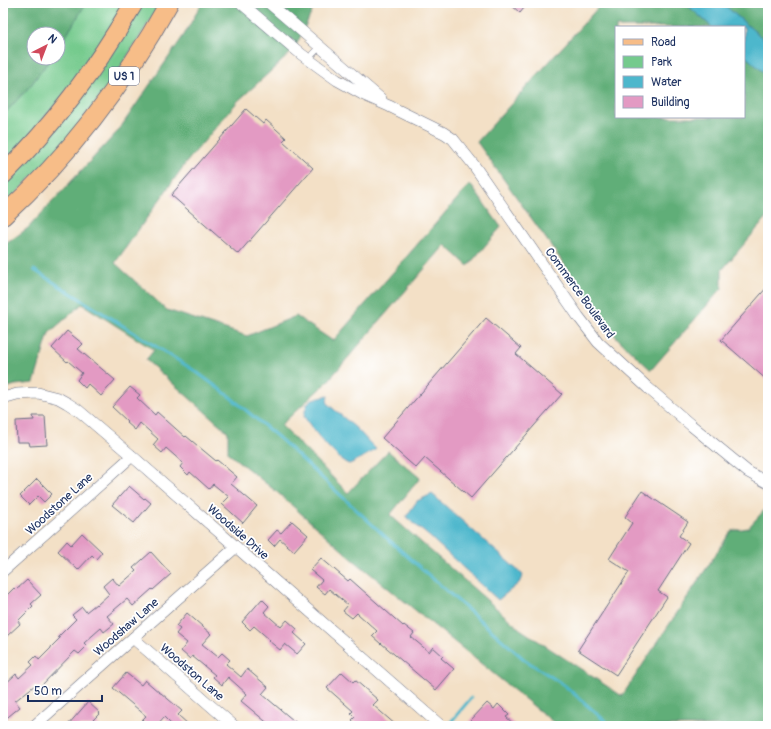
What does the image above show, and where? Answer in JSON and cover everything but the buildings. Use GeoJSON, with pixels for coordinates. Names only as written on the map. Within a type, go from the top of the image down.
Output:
{"type":"FeatureCollection","features":[{"type":"Feature","properties":{"kind":"main road","name":"US 1"},"geometry":{"type":"LineString","coordinates":[[3,175],[38,137],[67,102],[90,71],[134,3]]}},
{"type":"Feature","properties":{"kind":"main road","name":"US 1"},"geometry":{"type":"LineString","coordinates":[[3,216],[53,166],[103,105],[140,53],[169,3]]}},
{"type":"Feature","properties":{"kind":"street"},"geometry":{"type":"LineString","coordinates":[[241,3],[277,35],[345,85],[389,106]]}},
{"type":"Feature","properties":{"kind":"street"},"geometry":{"type":"LineString","coordinates":[[268,3],[389,106]]}},
{"type":"Feature","properties":{"kind":"street","name":"Commerce Boulevard"},"geometry":{"type":"LineString","coordinates":[[389,106],[444,133],[453,139],[473,164],[578,316],[598,342],[692,426],[748,472],[768,483]]}},
{"type":"Feature","properties":{"kind":"street","name":"Woodside Drive"},"geometry":{"type":"LineString","coordinates":[[3,398],[17,394],[31,393],[49,396],[62,400],[83,414],[441,726]]}},
{"type":"Feature","properties":{"kind":"street","name":"Woodstone Lane"},"geometry":{"type":"LineString","coordinates":[[3,572],[132,456]]}},
{"type":"Feature","properties":{"kind":"street","name":"Woodshaw Lane"},"geometry":{"type":"LineString","coordinates":[[34,726],[236,547]]}},
{"type":"Feature","properties":{"kind":"street","name":"Woodston Lane"},"geometry":{"type":"LineString","coordinates":[[133,638],[234,726]]}},
{"type":"Feature","properties":{"kind":"lane"},"geometry":{"type":"LineString","coordinates":[[308,59],[320,47]]}},
{"type":"Feature","properties":{"kind":"green space"},"geometry":{"type":"Polygon","coordinates":[[[3,3],[86,3],[66,36],[66,26],[26,26],[26,66],[45,66],[30,86],[3,115],[3,3]]]}},
{"type":"Feature","properties":{"kind":"green space"},"geometry":{"type":"Polygon","coordinates":[[[86,3],[126,3],[62,97],[3,165],[3,115],[30,86],[45,66],[66,66],[66,36],[86,3]]]}},
{"type":"Feature","properties":{"kind":"green space"},"geometry":{"type":"Polygon","coordinates":[[[141,3],[161,3],[110,84],[61,146],[3,207],[3,184],[17,170],[141,3]]]}},
{"type":"Feature","properties":{"kind":"green space"},"geometry":{"type":"Polygon","coordinates":[[[202,3],[316,3],[294,50],[238,101],[185,164],[115,263],[167,310],[247,336],[296,316],[333,341],[470,184],[501,227],[468,266],[445,245],[328,381],[281,425],[348,493],[388,451],[420,478],[390,515],[520,629],[622,696],[731,531],[748,528],[768,506],[768,726],[558,726],[351,558],[278,493],[228,453],[228,432],[146,360],[154,350],[82,304],[49,333],[34,383],[15,385],[3,389],[3,246],[28,228],[118,131],[184,35],[202,3]]]}},
{"type":"Feature","properties":{"kind":"green space"},"geometry":{"type":"Polygon","coordinates":[[[602,3],[685,3],[711,26],[615,26],[615,118],[745,118],[745,56],[768,76],[768,216],[722,270],[722,288],[651,370],[616,337],[477,142],[602,3]]]}},
{"type":"Feature","properties":{"kind":"green space"},"geometry":{"type":"Polygon","coordinates":[[[722,3],[762,3],[768,8],[768,43],[722,3]]]}},
{"type":"Feature","properties":{"kind":"water"},"geometry":{"type":"Polygon","coordinates":[[[685,3],[722,3],[768,43],[768,76],[745,56],[745,26],[711,26],[685,3]]]}},
{"type":"Feature","properties":{"kind":"water"},"geometry":{"type":"Polygon","coordinates":[[[326,395],[328,396],[327,401],[329,405],[357,429],[376,449],[374,451],[349,464],[338,457],[318,435],[307,421],[304,414],[311,400],[326,395]]]}},
{"type":"Feature","properties":{"kind":"water"},"geometry":{"type":"Polygon","coordinates":[[[432,494],[523,575],[519,583],[498,600],[430,537],[406,517],[417,501],[432,494]]]}},
{"type":"Feature","properties":{"kind":"waterway"},"geometry":{"type":"LineString","coordinates":[[34,270],[195,371],[229,396],[279,438],[390,541],[525,660],[564,685],[611,726]]}},
{"type":"Feature","properties":{"kind":"waterway"},"geometry":{"type":"LineString","coordinates":[[450,723],[471,698]]}}]}
